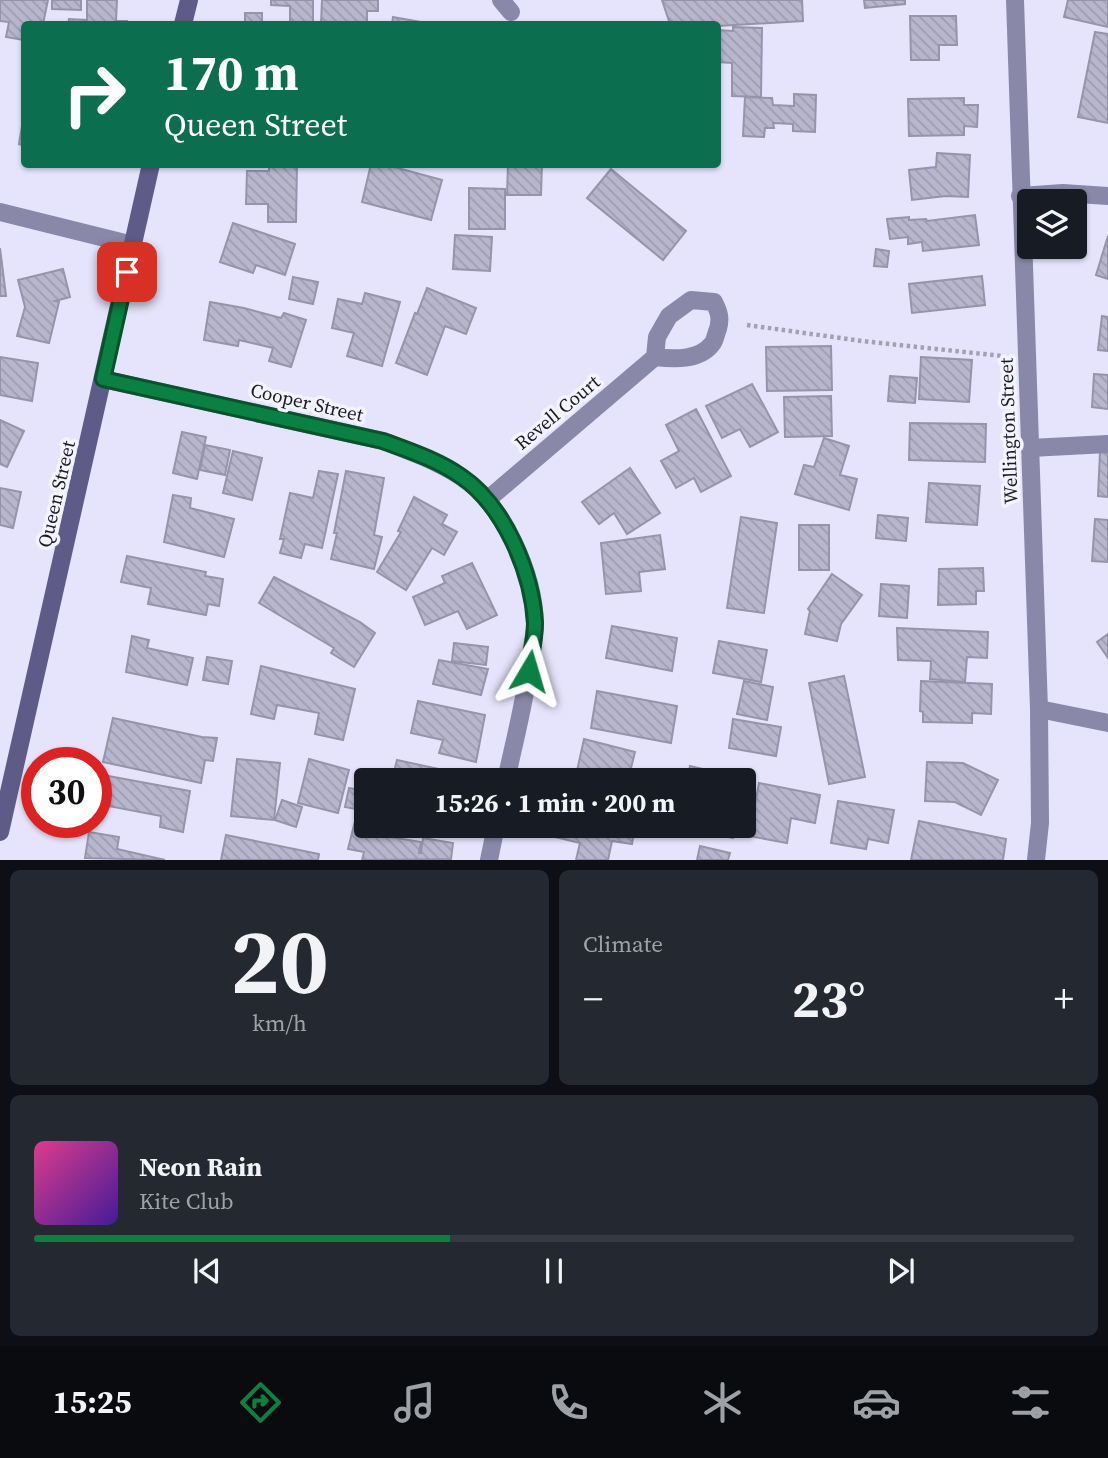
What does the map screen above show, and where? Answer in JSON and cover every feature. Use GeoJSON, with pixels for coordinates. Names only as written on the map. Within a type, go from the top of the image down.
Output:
{"type":"FeatureCollection","features":[{"type":"Feature","properties":{"kind":"street"},"geometry":{"type":"LineString","coordinates":[[185,21],[189,0]]}},
{"type":"Feature","properties":{"kind":"street","name":"Wellington Street"},"geometry":{"type":"LineString","coordinates":[[1015,0],[1020,189]]}},
{"type":"Feature","properties":{"kind":"street","name":"Queen Street"},"geometry":{"type":"LineString","coordinates":[[0,832],[150,168]]}},
{"type":"Feature","properties":{"kind":"street"},"geometry":{"type":"LineString","coordinates":[[1087,195],[1108,196]]}},
{"type":"Feature","properties":{"kind":"street"},"geometry":{"type":"LineString","coordinates":[[0,212],[133,245]]}},
{"type":"Feature","properties":{"kind":"street","name":"Wellington Street"},"geometry":{"type":"LineString","coordinates":[[1022,259],[1039,709],[1040,824],[1036,859]]}},
{"type":"Feature","properties":{"kind":"street","name":"Revell Court"},"geometry":{"type":"LineString","coordinates":[[487,500],[655,357]]}},
{"type":"Feature","properties":{"kind":"street","name":"Cooper Street"},"geometry":{"type":"LineString","coordinates":[[103,379],[383,441],[424,456],[463,477],[487,500],[508,530],[526,571],[535,623],[529,671],[509,768]]}},
{"type":"Feature","properties":{"kind":"street"},"geometry":{"type":"LineString","coordinates":[[1030,448],[1108,444]]}},
{"type":"Feature","properties":{"kind":"street"},"geometry":{"type":"LineString","coordinates":[[1039,709],[1108,723]]}},
{"type":"Feature","properties":{"kind":"street"},"geometry":{"type":"LineString","coordinates":[[489,859],[493,838]]}},
{"type":"Feature","properties":{"kind":"path"},"geometry":{"type":"LineString","coordinates":[[747,325],[1002,356]]}},
{"type":"Feature","properties":{"kind":"building"},"geometry":{"type":"Polygon","coordinates":[[[0,0],[48,0],[44,21],[21,21],[21,40],[6,37],[9,22],[0,21],[0,0]]]}},
{"type":"Feature","properties":{"kind":"building"},"geometry":{"type":"Polygon","coordinates":[[[52,0],[81,0],[81,10],[52,9],[52,0]]]}},
{"type":"Feature","properties":{"kind":"building"},"geometry":{"type":"Polygon","coordinates":[[[87,0],[117,0],[116,21],[69,21],[87,20],[87,0]]]}},
{"type":"Feature","properties":{"kind":"building"},"geometry":{"type":"Polygon","coordinates":[[[271,0],[313,0],[313,21],[290,21],[290,6],[271,5],[271,0]]]}},
{"type":"Feature","properties":{"kind":"building"},"geometry":{"type":"Polygon","coordinates":[[[322,0],[378,0],[378,11],[367,11],[367,21],[321,21],[322,0]]]}},
{"type":"Feature","properties":{"kind":"building"},"geometry":{"type":"Polygon","coordinates":[[[662,0],[802,0],[803,21],[721,26],[721,21],[669,21],[662,0]]]}},
{"type":"Feature","properties":{"kind":"building"},"geometry":{"type":"Polygon","coordinates":[[[864,0],[905,0],[905,4],[865,8],[864,0]]]}},
{"type":"Feature","properties":{"kind":"building"},"geometry":{"type":"Polygon","coordinates":[[[1068,0],[1108,0],[1108,27],[1064,17],[1068,0]]]}},
{"type":"Feature","properties":{"kind":"building"},"geometry":{"type":"Polygon","coordinates":[[[245,13],[262,13],[262,21],[245,21],[245,13]]]}},
{"type":"Feature","properties":{"kind":"building"},"geometry":{"type":"Polygon","coordinates":[[[910,16],[956,16],[957,45],[939,45],[939,60],[911,60],[910,16]]]}},
{"type":"Feature","properties":{"kind":"building"},"geometry":{"type":"Polygon","coordinates":[[[393,17],[415,21],[392,21],[393,17]]]}},
{"type":"Feature","properties":{"kind":"building"},"geometry":{"type":"Polygon","coordinates":[[[733,27],[762,28],[761,97],[732,96],[732,63],[721,62],[721,30],[733,31],[733,27]]]}},
{"type":"Feature","properties":{"kind":"building"},"geometry":{"type":"Polygon","coordinates":[[[1095,32],[1108,34],[1108,123],[1078,117],[1095,32]]]}},
{"type":"Feature","properties":{"kind":"building"},"geometry":{"type":"Polygon","coordinates":[[[794,94],[816,95],[815,132],[793,131],[793,124],[773,123],[774,128],[765,128],[764,137],[743,136],[745,97],[772,98],[773,105],[794,106],[794,94]]]}},
{"type":"Feature","properties":{"kind":"building"},"geometry":{"type":"Polygon","coordinates":[[[964,98],[964,105],[978,105],[977,127],[964,126],[964,135],[909,136],[908,99],[964,98]]]}},
{"type":"Feature","properties":{"kind":"building"},"geometry":{"type":"Polygon","coordinates":[[[937,153],[970,155],[968,197],[946,196],[912,200],[909,170],[936,167],[937,153]]]}},
{"type":"Feature","properties":{"kind":"building"},"geometry":{"type":"Polygon","coordinates":[[[269,168],[297,168],[296,222],[268,222],[268,204],[246,204],[247,171],[269,171],[269,168]]]}},
{"type":"Feature","properties":{"kind":"building"},"geometry":{"type":"Polygon","coordinates":[[[370,168],[398,168],[442,180],[431,220],[362,202],[370,168]]]}},
{"type":"Feature","properties":{"kind":"building"},"geometry":{"type":"Polygon","coordinates":[[[508,168],[542,168],[541,195],[507,195],[508,168]]]}},
{"type":"Feature","properties":{"kind":"building"},"geometry":{"type":"Polygon","coordinates":[[[611,169],[686,231],[663,260],[587,198],[611,169]]]}},
{"type":"Feature","properties":{"kind":"building"},"geometry":{"type":"Polygon","coordinates":[[[469,188],[505,189],[505,229],[469,229],[469,188]]]}},
{"type":"Feature","properties":{"kind":"building"},"geometry":{"type":"Polygon","coordinates":[[[975,215],[979,245],[923,251],[922,242],[908,244],[908,237],[890,239],[887,219],[909,217],[909,220],[927,221],[975,215]]]}},
{"type":"Feature","properties":{"kind":"building"},"geometry":{"type":"Polygon","coordinates":[[[233,223],[295,244],[285,275],[256,265],[253,273],[220,262],[233,223]]]}},
{"type":"Feature","properties":{"kind":"building"},"geometry":{"type":"Polygon","coordinates":[[[455,235],[492,237],[490,271],[453,269],[455,235]]]}},
{"type":"Feature","properties":{"kind":"building"},"geometry":{"type":"Polygon","coordinates":[[[1108,236],[1108,279],[1096,275],[1108,236]]]}},
{"type":"Feature","properties":{"kind":"building"},"geometry":{"type":"Polygon","coordinates":[[[0,248],[6,296],[0,296],[0,248]]]}},
{"type":"Feature","properties":{"kind":"building"},"geometry":{"type":"Polygon","coordinates":[[[876,249],[889,251],[887,267],[874,266],[876,249]]]}},
{"type":"Feature","properties":{"kind":"building"},"geometry":{"type":"Polygon","coordinates":[[[63,269],[70,297],[55,301],[59,302],[49,343],[17,336],[25,307],[18,280],[63,269]]]}},
{"type":"Feature","properties":{"kind":"building"},"geometry":{"type":"Polygon","coordinates":[[[982,276],[985,305],[912,313],[909,284],[982,276]]]}},
{"type":"Feature","properties":{"kind":"building"},"geometry":{"type":"Polygon","coordinates":[[[293,277],[318,282],[313,304],[289,299],[293,277]]]}},
{"type":"Feature","properties":{"kind":"building"},"geometry":{"type":"Polygon","coordinates":[[[427,288],[476,308],[466,334],[445,326],[427,375],[396,363],[427,288]]]}},
{"type":"Feature","properties":{"kind":"building"},"geometry":{"type":"Polygon","coordinates":[[[365,293],[400,302],[382,366],[347,356],[354,333],[332,328],[338,299],[362,304],[365,293]]]}},
{"type":"Feature","properties":{"kind":"building"},"geometry":{"type":"Polygon","coordinates":[[[210,302],[281,318],[284,313],[306,320],[291,367],[269,361],[273,348],[239,340],[238,346],[204,340],[210,302]]]}},
{"type":"Feature","properties":{"kind":"building"},"geometry":{"type":"Polygon","coordinates":[[[1102,316],[1108,317],[1108,351],[1098,350],[1102,316]]]}},
{"type":"Feature","properties":{"kind":"building"},"geometry":{"type":"Polygon","coordinates":[[[831,346],[832,390],[767,391],[766,347],[831,346]]]}},
{"type":"Feature","properties":{"kind":"building"},"geometry":{"type":"Polygon","coordinates":[[[0,357],[38,363],[32,401],[0,395],[0,357]]]}},
{"type":"Feature","properties":{"kind":"building"},"geometry":{"type":"Polygon","coordinates":[[[921,357],[972,360],[969,402],[919,399],[921,357]]]}},
{"type":"Feature","properties":{"kind":"building"},"geometry":{"type":"Polygon","coordinates":[[[1094,374],[1108,375],[1108,409],[1092,407],[1094,374]]]}},
{"type":"Feature","properties":{"kind":"building"},"geometry":{"type":"Polygon","coordinates":[[[890,376],[917,378],[915,403],[888,401],[890,376]]]}},
{"type":"Feature","properties":{"kind":"building"},"geometry":{"type":"Polygon","coordinates":[[[752,384],[778,432],[750,447],[740,429],[722,438],[706,406],[752,384]]]}},
{"type":"Feature","properties":{"kind":"building"},"geometry":{"type":"Polygon","coordinates":[[[831,396],[832,436],[785,437],[784,397],[831,396]]]}},
{"type":"Feature","properties":{"kind":"building"},"geometry":{"type":"Polygon","coordinates":[[[696,409],[731,476],[701,492],[694,478],[676,488],[661,461],[679,451],[666,425],[696,409]]]}},
{"type":"Feature","properties":{"kind":"building"},"geometry":{"type":"Polygon","coordinates":[[[0,420],[24,431],[7,467],[0,464],[0,420]]]}},
{"type":"Feature","properties":{"kind":"building"},"geometry":{"type":"Polygon","coordinates":[[[910,423],[986,424],[985,462],[909,460],[910,423]]]}},
{"type":"Feature","properties":{"kind":"building"},"geometry":{"type":"Polygon","coordinates":[[[182,432],[206,437],[197,479],[173,473],[182,432]]]}},
{"type":"Feature","properties":{"kind":"building"},"geometry":{"type":"Polygon","coordinates":[[[824,438],[849,446],[840,475],[857,479],[849,510],[795,494],[804,465],[814,467],[824,438]]]}},
{"type":"Feature","properties":{"kind":"building"},"geometry":{"type":"Polygon","coordinates":[[[205,445],[230,450],[225,475],[200,470],[205,445]]]}},
{"type":"Feature","properties":{"kind":"building"},"geometry":{"type":"Polygon","coordinates":[[[233,451],[262,458],[252,500],[223,493],[233,451]]]}},
{"type":"Feature","properties":{"kind":"building"},"geometry":{"type":"Polygon","coordinates":[[[1100,452],[1108,453],[1108,497],[1098,496],[1100,452]]]}},
{"type":"Feature","properties":{"kind":"building"},"geometry":{"type":"Polygon","coordinates":[[[630,468],[660,513],[627,534],[614,513],[599,524],[582,502],[630,468]]]}},
{"type":"Feature","properties":{"kind":"building"},"geometry":{"type":"Polygon","coordinates":[[[319,471],[338,474],[322,548],[305,544],[301,558],[280,553],[284,539],[280,539],[290,493],[313,498],[319,471]]]}},
{"type":"Feature","properties":{"kind":"building"},"geometry":{"type":"Polygon","coordinates":[[[346,471],[384,478],[374,535],[382,537],[374,569],[331,559],[346,471]]]}},
{"type":"Feature","properties":{"kind":"building"},"geometry":{"type":"Polygon","coordinates":[[[929,483],[980,486],[977,525],[926,522],[929,483]]]}},
{"type":"Feature","properties":{"kind":"building"},"geometry":{"type":"Polygon","coordinates":[[[0,488],[21,492],[13,528],[0,525],[0,488]]]}},
{"type":"Feature","properties":{"kind":"building"},"geometry":{"type":"Polygon","coordinates":[[[173,495],[191,498],[190,508],[234,519],[224,557],[164,542],[173,495]]]}},
{"type":"Feature","properties":{"kind":"building"},"geometry":{"type":"Polygon","coordinates":[[[414,497],[447,515],[442,524],[457,532],[444,555],[432,548],[406,590],[377,572],[401,532],[398,531],[414,497]]]}},
{"type":"Feature","properties":{"kind":"building"},"geometry":{"type":"Polygon","coordinates":[[[878,515],[908,518],[906,541],[876,538],[878,515]]]}},
{"type":"Feature","properties":{"kind":"building"},"geometry":{"type":"Polygon","coordinates":[[[741,517],[777,523],[764,613],[727,608],[741,517]]]}},
{"type":"Feature","properties":{"kind":"building"},"geometry":{"type":"Polygon","coordinates":[[[1095,519],[1108,520],[1108,562],[1092,561],[1095,519]]]}},
{"type":"Feature","properties":{"kind":"building"},"geometry":{"type":"Polygon","coordinates":[[[799,525],[829,525],[829,570],[799,570],[799,525]]]}},
{"type":"Feature","properties":{"kind":"building"},"geometry":{"type":"Polygon","coordinates":[[[660,535],[665,569],[639,572],[641,591],[606,594],[601,543],[660,535]]]}},
{"type":"Feature","properties":{"kind":"building"},"geometry":{"type":"Polygon","coordinates":[[[127,556],[206,572],[205,576],[223,579],[219,606],[208,604],[206,615],[148,604],[151,588],[121,582],[127,556]]]}},
{"type":"Feature","properties":{"kind":"building"},"geometry":{"type":"Polygon","coordinates":[[[472,563],[497,615],[467,629],[458,611],[425,625],[413,597],[445,583],[442,576],[472,563]]]}},
{"type":"Feature","properties":{"kind":"building"},"geometry":{"type":"Polygon","coordinates":[[[983,568],[984,591],[976,591],[976,604],[938,605],[939,569],[983,568]]]}},
{"type":"Feature","properties":{"kind":"building"},"geometry":{"type":"Polygon","coordinates":[[[832,574],[862,595],[841,624],[837,641],[805,634],[810,611],[808,609],[832,574]]]}},
{"type":"Feature","properties":{"kind":"building"},"geometry":{"type":"Polygon","coordinates":[[[274,577],[360,622],[375,633],[354,667],[331,653],[334,648],[259,603],[274,577]]]}},
{"type":"Feature","properties":{"kind":"building"},"geometry":{"type":"Polygon","coordinates":[[[881,584],[909,586],[907,618],[879,616],[881,584]]]}},
{"type":"Feature","properties":{"kind":"building"},"geometry":{"type":"Polygon","coordinates":[[[612,626],[677,638],[672,671],[606,658],[612,626]]]}},
{"type":"Feature","properties":{"kind":"building"},"geometry":{"type":"Polygon","coordinates":[[[897,628],[988,632],[987,658],[967,657],[965,682],[930,679],[931,661],[898,660],[897,628]]]}},
{"type":"Feature","properties":{"kind":"building"},"geometry":{"type":"Polygon","coordinates":[[[1108,634],[1108,658],[1097,642],[1108,634]]]}},
{"type":"Feature","properties":{"kind":"building"},"geometry":{"type":"Polygon","coordinates":[[[132,636],[149,640],[147,648],[193,658],[187,685],[126,672],[132,636]]]}},
{"type":"Feature","properties":{"kind":"building"},"geometry":{"type":"Polygon","coordinates":[[[719,641],[767,650],[761,682],[713,673],[719,641]]]}},
{"type":"Feature","properties":{"kind":"building"},"geometry":{"type":"Polygon","coordinates":[[[454,643],[488,647],[486,665],[452,661],[454,643]]]}},
{"type":"Feature","properties":{"kind":"building"},"geometry":{"type":"Polygon","coordinates":[[[207,657],[232,661],[228,684],[203,680],[207,657]]]}},
{"type":"Feature","properties":{"kind":"building"},"geometry":{"type":"Polygon","coordinates":[[[439,660],[488,669],[481,695],[433,684],[439,660]]]}},
{"type":"Feature","properties":{"kind":"building"},"geometry":{"type":"Polygon","coordinates":[[[261,666],[355,689],[343,740],[315,734],[319,713],[277,705],[274,719],[251,714],[261,666]]]}},
{"type":"Feature","properties":{"kind":"building"},"geometry":{"type":"Polygon","coordinates":[[[844,676],[865,777],[829,784],[809,683],[844,676]]]}},
{"type":"Feature","properties":{"kind":"building"},"geometry":{"type":"Polygon","coordinates":[[[744,681],[773,687],[767,720],[737,714],[744,681]]]}},
{"type":"Feature","properties":{"kind":"building"},"geometry":{"type":"Polygon","coordinates":[[[921,681],[992,684],[991,714],[972,713],[972,723],[923,722],[923,712],[920,711],[921,681]]]}},
{"type":"Feature","properties":{"kind":"building"},"geometry":{"type":"Polygon","coordinates":[[[597,691],[677,706],[671,743],[591,728],[597,691]]]}},
{"type":"Feature","properties":{"kind":"building"},"geometry":{"type":"Polygon","coordinates":[[[418,701],[485,715],[476,762],[439,753],[443,740],[411,733],[418,701]]]}},
{"type":"Feature","properties":{"kind":"building"},"geometry":{"type":"Polygon","coordinates":[[[113,718],[217,738],[213,761],[205,760],[201,783],[112,764],[112,747],[106,747],[113,718]]]}},
{"type":"Feature","properties":{"kind":"building"},"geometry":{"type":"Polygon","coordinates":[[[733,719],[781,727],[776,756],[729,748],[733,719]]]}},
{"type":"Feature","properties":{"kind":"building"},"geometry":{"type":"Polygon","coordinates":[[[584,739],[635,752],[631,768],[578,768],[584,739]]]}},
{"type":"Feature","properties":{"kind":"building"},"geometry":{"type":"Polygon","coordinates":[[[237,759],[280,763],[274,820],[231,816],[237,759]]]}},
{"type":"Feature","properties":{"kind":"building"},"geometry":{"type":"Polygon","coordinates":[[[309,759],[349,770],[338,813],[298,803],[309,759]]]}},
{"type":"Feature","properties":{"kind":"building"},"geometry":{"type":"Polygon","coordinates":[[[397,760],[434,768],[395,768],[397,760]]]}},
{"type":"Feature","properties":{"kind":"building"},"geometry":{"type":"Polygon","coordinates":[[[927,762],[963,763],[998,780],[981,815],[955,802],[925,801],[927,762]]]}},
{"type":"Feature","properties":{"kind":"building"},"geometry":{"type":"Polygon","coordinates":[[[112,777],[190,791],[183,832],[160,827],[161,816],[112,807],[112,777]]]}},
{"type":"Feature","properties":{"kind":"building"},"geometry":{"type":"Polygon","coordinates":[[[759,783],[820,795],[815,823],[791,818],[787,843],[756,837],[756,799],[759,783]]]}},
{"type":"Feature","properties":{"kind":"building"},"geometry":{"type":"Polygon","coordinates":[[[349,788],[354,789],[354,809],[345,807],[349,788]]]}},
{"type":"Feature","properties":{"kind":"building"},"geometry":{"type":"Polygon","coordinates":[[[282,800],[302,807],[296,827],[275,820],[282,800]]]}},
{"type":"Feature","properties":{"kind":"building"},"geometry":{"type":"Polygon","coordinates":[[[838,801],[894,810],[888,843],[868,839],[866,849],[831,843],[838,801]]]}},
{"type":"Feature","properties":{"kind":"building"},"geometry":{"type":"Polygon","coordinates":[[[919,821],[1006,839],[1003,860],[911,860],[919,821]]]}},
{"type":"Feature","properties":{"kind":"building"},"geometry":{"type":"Polygon","coordinates":[[[354,825],[354,838],[396,838],[421,842],[419,853],[423,838],[453,843],[451,859],[362,860],[364,852],[348,849],[354,825]]]}},
{"type":"Feature","properties":{"kind":"building"},"geometry":{"type":"Polygon","coordinates":[[[226,835],[319,854],[318,860],[221,860],[226,835]]]}},
{"type":"Feature","properties":{"kind":"building"},"geometry":{"type":"Polygon","coordinates":[[[112,836],[119,837],[117,849],[165,860],[85,858],[88,838],[112,838],[112,836]]]}},
{"type":"Feature","properties":{"kind":"building"},"geometry":{"type":"Polygon","coordinates":[[[559,838],[633,838],[632,844],[612,841],[608,860],[576,860],[580,843],[559,838]]]}},
{"type":"Feature","properties":{"kind":"building"},"geometry":{"type":"Polygon","coordinates":[[[700,846],[730,853],[728,860],[697,860],[700,846]]]}},
{"type":"Feature","properties":{"kind":"route"},"geometry":{"type":"LineString","coordinates":[[127,272],[103,379],[383,441],[424,456],[463,477],[487,500],[508,530],[526,571],[535,623],[529,671]]}}]}
